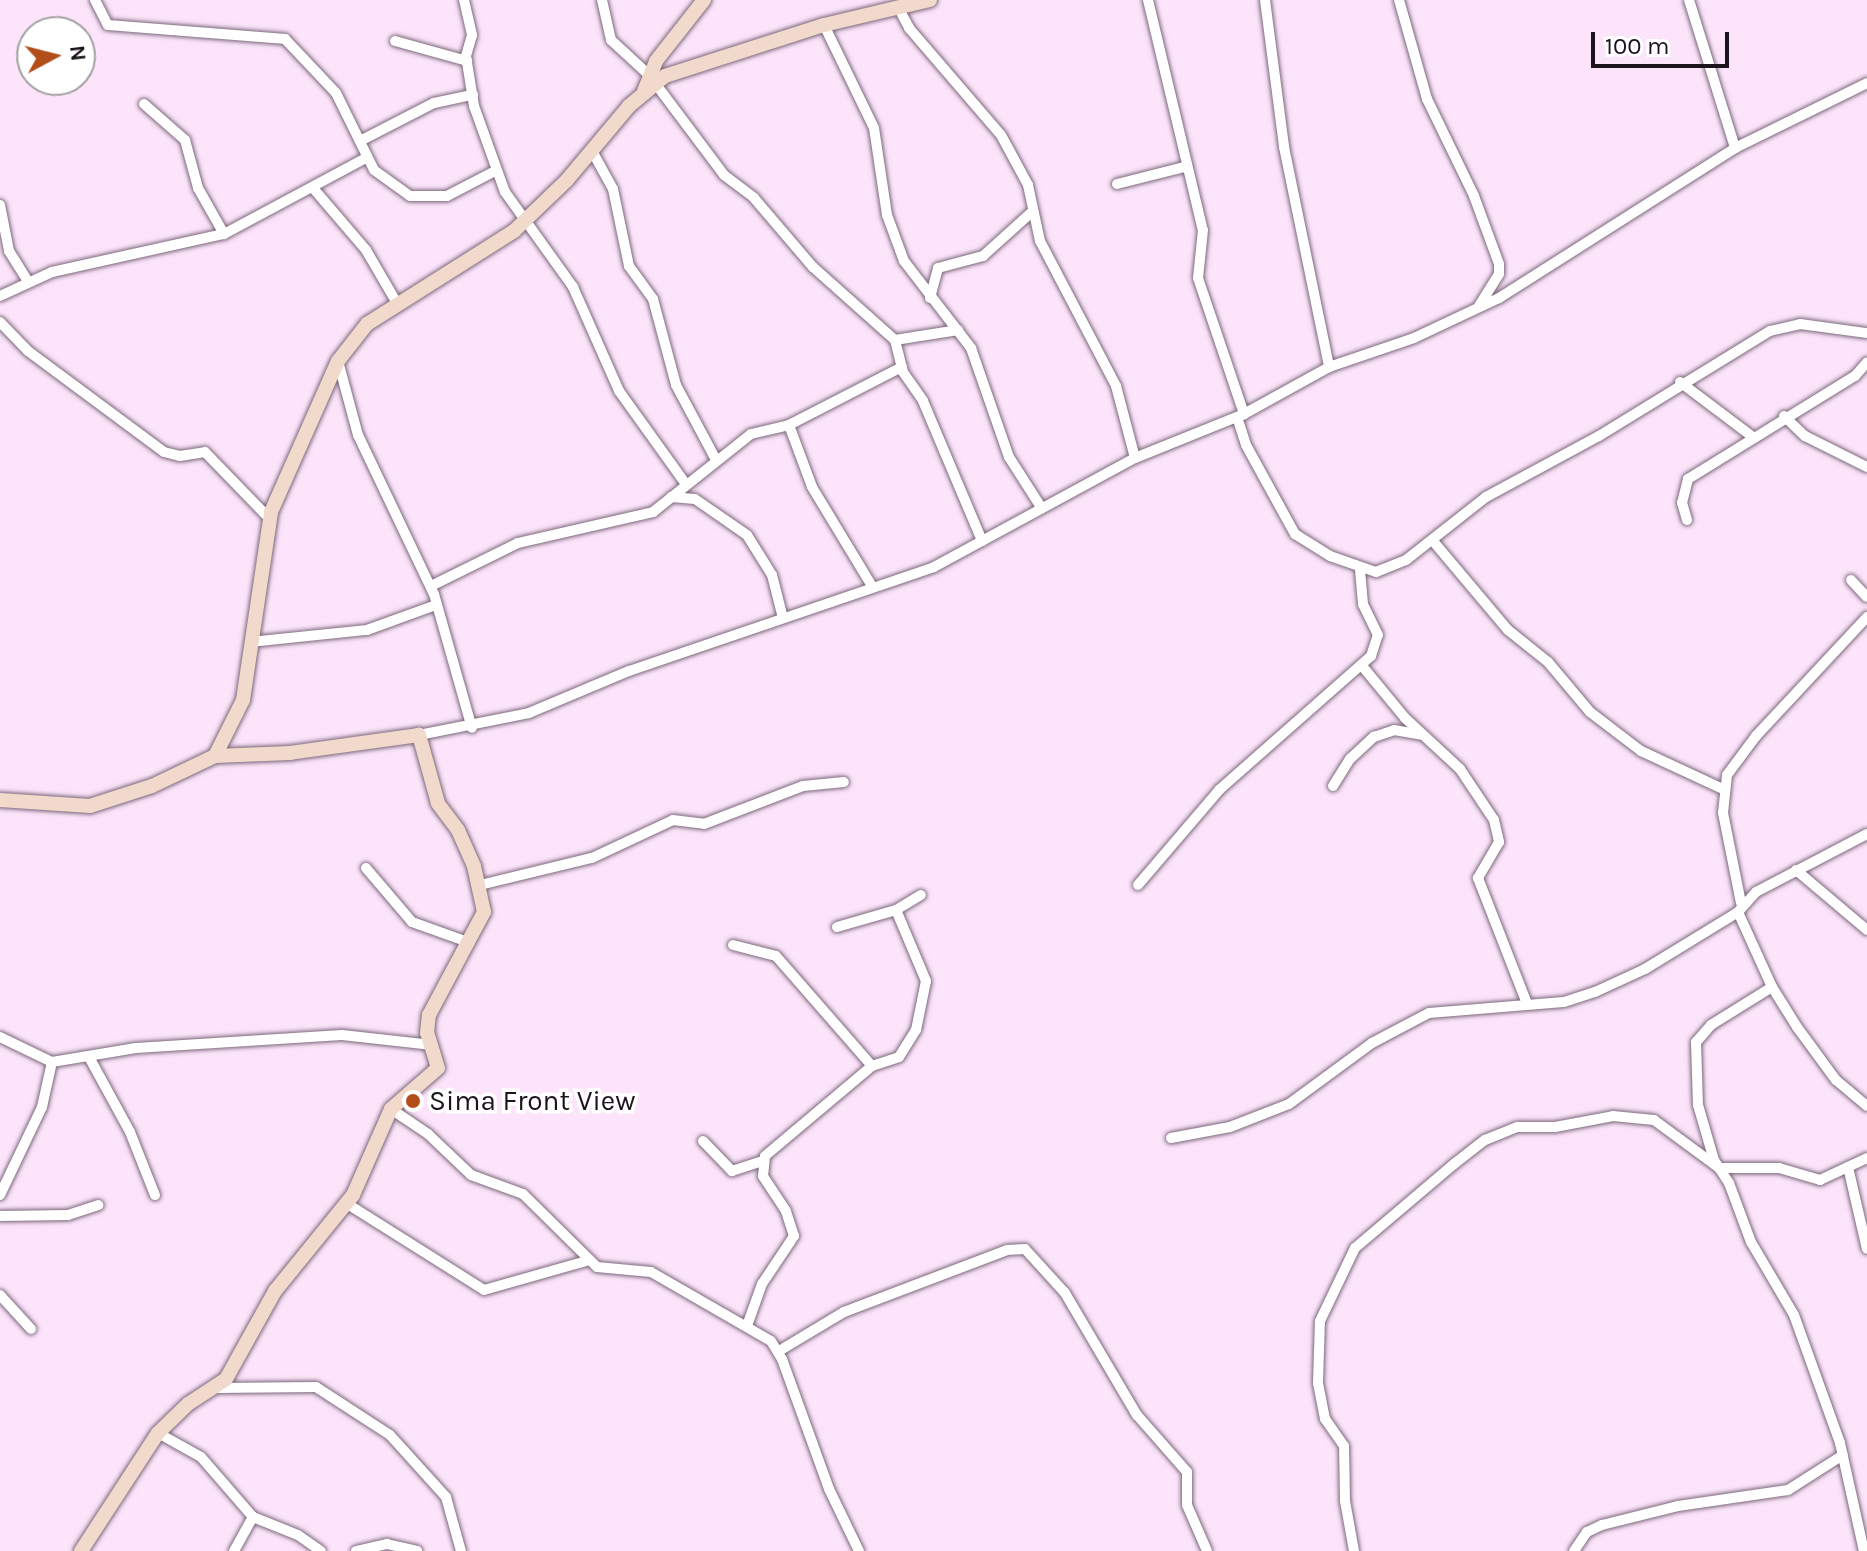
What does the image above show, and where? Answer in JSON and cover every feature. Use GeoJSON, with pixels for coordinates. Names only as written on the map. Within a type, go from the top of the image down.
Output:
{"type":"FeatureCollection","features":[{"type":"Feature","properties":{"kind":"street"},"geometry":{"type":"LineString","coordinates":[[95,0],[108,25],[285,39],[336,93],[366,158],[381,177],[417,199],[456,193],[495,171]]}},
{"type":"Feature","properties":{"kind":"street"},"geometry":{"type":"LineString","coordinates":[[464,0],[472,35],[467,61],[473,95],[495,171],[525,221],[573,287],[619,391],[685,483]]}},
{"type":"Feature","properties":{"kind":"street"},"geometry":{"type":"LineString","coordinates":[[602,0],[611,40],[724,175],[754,198],[813,267],[895,340],[902,367],[923,401],[982,541]]}},
{"type":"Feature","properties":{"kind":"street"},"geometry":{"type":"LineString","coordinates":[[215,756],[243,700],[269,518],[338,361],[367,324],[397,303],[481,256],[525,221],[592,151],[649,83],[704,0]]}},
{"type":"Feature","properties":{"kind":"street"},"geometry":{"type":"LineString","coordinates":[[649,83],[692,65],[824,25],[930,0]]}},
{"type":"Feature","properties":{"kind":"street"},"geometry":{"type":"LineString","coordinates":[[1148,0],[1184,167],[1203,230],[1198,278],[1246,445],[1295,534],[1360,569],[1384,570],[1433,541],[1486,497],[1599,436],[1680,382],[1780,327],[1800,324],[1867,333]]}},
{"type":"Feature","properties":{"kind":"street"},"geometry":{"type":"LineString","coordinates":[[1265,0],[1284,147],[1329,367]]}},
{"type":"Feature","properties":{"kind":"street"},"geometry":{"type":"LineString","coordinates":[[1399,0],[1427,99],[1474,196],[1499,264],[1496,281],[1478,307]]}},
{"type":"Feature","properties":{"kind":"street"},"geometry":{"type":"LineString","coordinates":[[1689,0],[1735,148]]}},
{"type":"Feature","properties":{"kind":"street"},"geometry":{"type":"LineString","coordinates":[[898,7],[909,28],[1001,135],[1028,185],[1047,258],[1116,386],[1135,458]]}},
{"type":"Feature","properties":{"kind":"street"},"geometry":{"type":"LineString","coordinates":[[824,25],[874,128],[887,215],[904,261],[958,330],[978,366],[1009,457],[1041,507]]}},
{"type":"Feature","properties":{"kind":"street"},"geometry":{"type":"LineString","coordinates":[[395,41],[467,61]]}},
{"type":"Feature","properties":{"kind":"street"},"geometry":{"type":"LineString","coordinates":[[0,800],[90,806],[141,791],[215,756],[290,753],[472,728],[529,713],[783,618],[934,567],[1135,458],[1240,416],[1329,367],[1414,338],[1478,307],[1735,148],[1867,83]]}},
{"type":"Feature","properties":{"kind":"street"},"geometry":{"type":"LineString","coordinates":[[360,141],[434,103],[473,95]]}},
{"type":"Feature","properties":{"kind":"street"},"geometry":{"type":"LineString","coordinates":[[144,104],[185,140],[198,188],[224,234]]}},
{"type":"Feature","properties":{"kind":"street"},"geometry":{"type":"LineString","coordinates":[[592,151],[613,189],[629,266],[653,299],[676,385],[715,458]]}},
{"type":"Feature","properties":{"kind":"street"},"geometry":{"type":"LineString","coordinates":[[0,296],[27,280],[224,234],[366,158]]}},
{"type":"Feature","properties":{"kind":"street"},"geometry":{"type":"LineString","coordinates":[[1117,184],[1184,167]]}},
{"type":"Feature","properties":{"kind":"street"},"geometry":{"type":"LineString","coordinates":[[313,188],[366,250],[397,303]]}},
{"type":"Feature","properties":{"kind":"street"},"geometry":{"type":"LineString","coordinates":[[0,205],[9,251],[27,280]]}},
{"type":"Feature","properties":{"kind":"street"},"geometry":{"type":"LineString","coordinates":[[930,298],[938,268],[983,256],[1033,211]]}},
{"type":"Feature","properties":{"kind":"street"},"geometry":{"type":"LineString","coordinates":[[0,322],[28,351],[164,452],[180,456],[205,452],[269,518]]}},
{"type":"Feature","properties":{"kind":"street"},"geometry":{"type":"LineString","coordinates":[[895,340],[958,330]]}},
{"type":"Feature","properties":{"kind":"street"},"geometry":{"type":"LineString","coordinates":[[338,361],[358,435],[431,586],[472,728]]}},
{"type":"Feature","properties":{"kind":"street"},"geometry":{"type":"LineString","coordinates":[[1687,520],[1682,503],[1688,479],[1784,416],[1855,376],[1867,362]]}},
{"type":"Feature","properties":{"kind":"street"},"geometry":{"type":"LineString","coordinates":[[431,586],[501,549],[653,512],[715,458],[757,431],[789,425],[902,367]]}},
{"type":"Feature","properties":{"kind":"street"},"geometry":{"type":"LineString","coordinates":[[1680,382],[1754,438]]}},
{"type":"Feature","properties":{"kind":"street"},"geometry":{"type":"LineString","coordinates":[[1784,416],[1816,443],[1867,467]]}},
{"type":"Feature","properties":{"kind":"street"},"geometry":{"type":"LineString","coordinates":[[789,425],[812,487],[872,586]]}},
{"type":"Feature","properties":{"kind":"street"},"geometry":{"type":"LineString","coordinates":[[671,497],[695,499],[747,535],[772,575],[783,618]]}},
{"type":"Feature","properties":{"kind":"street"},"geometry":{"type":"LineString","coordinates":[[1433,541],[1508,630],[1548,662],[1590,712],[1641,751],[1723,789]]}},
{"type":"Feature","properties":{"kind":"street"},"geometry":{"type":"LineString","coordinates":[[1138,885],[1232,777],[1363,667],[1378,635],[1363,604],[1360,569]]}},
{"type":"Feature","properties":{"kind":"street"},"geometry":{"type":"LineString","coordinates":[[1851,580],[1867,597]]}},
{"type":"Feature","properties":{"kind":"street"},"geometry":{"type":"LineString","coordinates":[[250,642],[367,630],[436,605]]}},
{"type":"Feature","properties":{"kind":"street"},"geometry":{"type":"LineString","coordinates":[[1867,617],[1828,665],[1756,736],[1733,764],[1723,789],[1726,839],[1739,908],[1772,987],[1836,1080],[1867,1106]]}},
{"type":"Feature","properties":{"kind":"street"},"geometry":{"type":"LineString","coordinates":[[1363,667],[1421,735],[1443,750],[1480,793],[1499,830],[1494,853],[1478,878],[1527,1004]]}},
{"type":"Feature","properties":{"kind":"street"},"geometry":{"type":"LineString","coordinates":[[1333,786],[1350,759],[1374,737],[1394,730],[1421,735]]}},
{"type":"Feature","properties":{"kind":"street"},"geometry":{"type":"LineString","coordinates":[[81,1551],[158,1433],[188,1404],[217,1388],[232,1371],[275,1291],[346,1203],[391,1109],[438,1068],[429,1015],[483,920],[480,885],[458,830],[438,803],[419,735]]}},
{"type":"Feature","properties":{"kind":"street"},"geometry":{"type":"LineString","coordinates":[[480,885],[592,858],[673,820],[700,824],[803,786],[844,782]]}},
{"type":"Feature","properties":{"kind":"street"},"geometry":{"type":"LineString","coordinates":[[1171,1138],[1230,1127],[1289,1104],[1416,1018],[1564,1002],[1611,986],[1796,870],[1867,834]]}},
{"type":"Feature","properties":{"kind":"street"},"geometry":{"type":"LineString","coordinates":[[366,868],[412,922],[468,942]]}},
{"type":"Feature","properties":{"kind":"street"},"geometry":{"type":"LineString","coordinates":[[1796,870],[1867,930]]}},
{"type":"Feature","properties":{"kind":"street"},"geometry":{"type":"LineString","coordinates":[[837,927],[896,910],[921,895]]}},
{"type":"Feature","properties":{"kind":"street"},"geometry":{"type":"LineString","coordinates":[[703,1141],[732,1171],[762,1161],[872,1066],[899,1057],[910,1042],[926,997],[922,967],[906,942],[896,910]]}},
{"type":"Feature","properties":{"kind":"street"},"geometry":{"type":"LineString","coordinates":[[733,945],[776,956],[872,1066]]}},
{"type":"Feature","properties":{"kind":"street"},"geometry":{"type":"LineString","coordinates":[[1772,987],[1711,1025],[1694,1050],[1698,1105],[1719,1168],[1751,1242],[1788,1300],[1843,1455],[1865,1545]]}},
{"type":"Feature","properties":{"kind":"street"},"geometry":{"type":"LineString","coordinates":[[0,1037],[52,1062],[136,1048],[342,1035],[432,1045]]}},
{"type":"Feature","properties":{"kind":"street"},"geometry":{"type":"LineString","coordinates":[[89,1057],[130,1132],[155,1195]]}},
{"type":"Feature","properties":{"kind":"street"},"geometry":{"type":"LineString","coordinates":[[0,1193],[42,1107],[52,1062]]}},
{"type":"Feature","properties":{"kind":"street"},"geometry":{"type":"LineString","coordinates":[[391,1109],[428,1134],[471,1175],[523,1194],[601,1268],[651,1272],[748,1323],[779,1351],[829,1489],[859,1551]]}},
{"type":"Feature","properties":{"kind":"street"},"geometry":{"type":"LineString","coordinates":[[1354,1551],[1345,1501],[1346,1454],[1325,1419],[1316,1349],[1320,1321],[1355,1248],[1485,1140],[1518,1127],[1642,1117],[1719,1168],[1779,1168],[1820,1180],[1867,1158]]}},
{"type":"Feature","properties":{"kind":"street"},"geometry":{"type":"LineString","coordinates":[[748,1323],[762,1284],[794,1236],[786,1211],[763,1176],[762,1161]]}},
{"type":"Feature","properties":{"kind":"street"},"geometry":{"type":"LineString","coordinates":[[1848,1167],[1867,1249]]}},
{"type":"Feature","properties":{"kind":"street"},"geometry":{"type":"LineString","coordinates":[[346,1203],[484,1290],[590,1260]]}},
{"type":"Feature","properties":{"kind":"street"},"geometry":{"type":"LineString","coordinates":[[0,1216],[68,1215],[98,1205]]}},
{"type":"Feature","properties":{"kind":"street"},"geometry":{"type":"LineString","coordinates":[[779,1351],[844,1312],[1007,1250],[1025,1249],[1065,1293],[1137,1415],[1187,1472],[1187,1505],[1207,1551]]}},
{"type":"Feature","properties":{"kind":"street"},"geometry":{"type":"LineString","coordinates":[[0,1295],[31,1329]]}},
{"type":"Feature","properties":{"kind":"street"},"geometry":{"type":"LineString","coordinates":[[217,1388],[316,1387],[390,1435],[446,1497],[461,1551]]}},
{"type":"Feature","properties":{"kind":"street"},"geometry":{"type":"LineString","coordinates":[[158,1433],[201,1457],[253,1517],[298,1535],[321,1551]]}},
{"type":"Feature","properties":{"kind":"street"},"geometry":{"type":"LineString","coordinates":[[1574,1551],[1587,1532],[1637,1514],[1788,1490],[1843,1455]]}},
{"type":"Feature","properties":{"kind":"street"},"geometry":{"type":"LineString","coordinates":[[234,1551],[253,1517]]}},
{"type":"Feature","properties":{"kind":"street"},"geometry":{"type":"LineString","coordinates":[[356,1551],[387,1544],[417,1551]]}},
{"type":"Feature","properties":{"kind":"place","name":"Sima Front View"},"geometry":{"type":"Point","coordinates":[413,1101]}}]}
